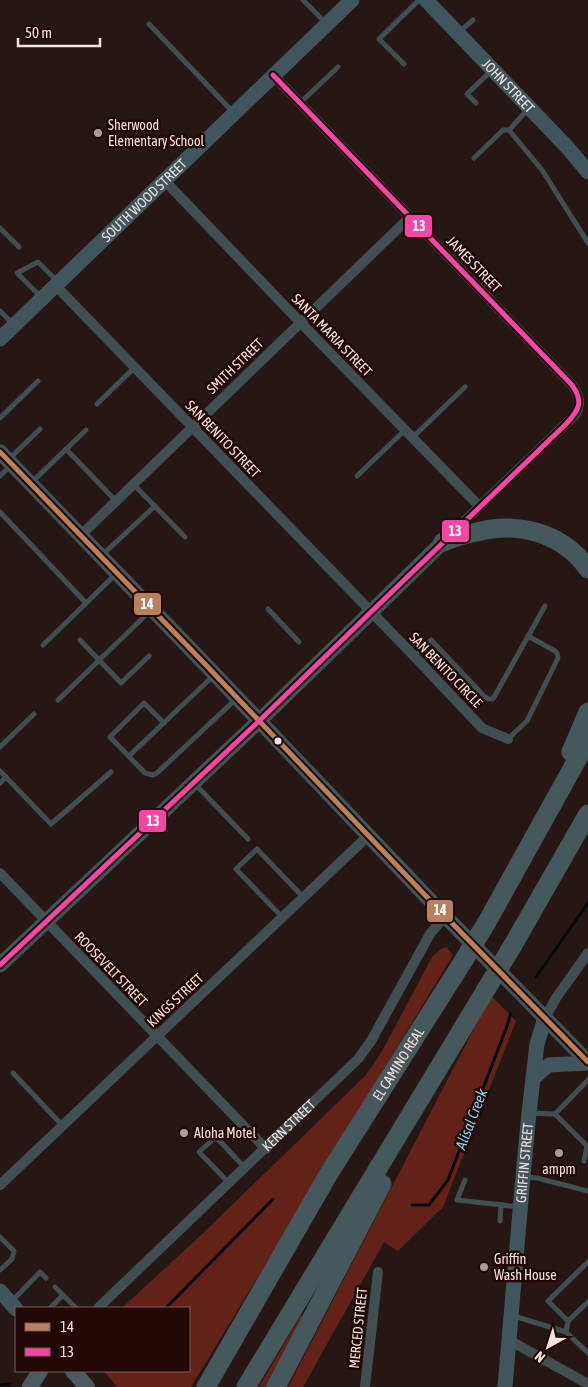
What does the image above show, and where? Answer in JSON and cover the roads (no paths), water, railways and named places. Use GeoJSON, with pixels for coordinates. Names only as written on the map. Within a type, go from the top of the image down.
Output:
{"type":"FeatureCollection","features":[{"type":"Feature","properties":{"kind":"highway"},"geometry":{"type":"LineString","coordinates":[[443,542],[486,530],[509,528],[534,531],[556,540],[573,552],[588,569]]}},
{"type":"Feature","properties":{"kind":"highway"},"geometry":{"type":"LineString","coordinates":[[563,786],[571,752],[588,712]]}},
{"type":"Feature","properties":{"kind":"highway","name":"EL CAMINO REAL"},"geometry":{"type":"LineString","coordinates":[[206,1387],[328,1175],[487,922],[588,740]]}},
{"type":"Feature","properties":{"kind":"highway"},"geometry":{"type":"LineString","coordinates":[[246,1387],[513,945],[588,814]]}},
{"type":"Feature","properties":{"kind":"highway"},"geometry":{"type":"LineString","coordinates":[[276,1387],[395,1157],[405,1122]]}},
{"type":"Feature","properties":{"kind":"main road","name":"SOUTH WOOD STREET"},"geometry":{"type":"LineString","coordinates":[[0,339],[352,0]]}},
{"type":"Feature","properties":{"kind":"main road","name":"JOHN STREET"},"geometry":{"type":"LineString","coordinates":[[426,0],[568,147],[588,172]]}},
{"type":"Feature","properties":{"kind":"main road"},"geometry":{"type":"LineString","coordinates":[[7,459],[588,1063]]}},
{"type":"Feature","properties":{"kind":"main road"},"geometry":{"type":"LineString","coordinates":[[0,965],[259,721],[443,542]]}},
{"type":"Feature","properties":{"kind":"main road","name":"GRIFFIN STREET"},"geometry":{"type":"LineString","coordinates":[[505,1387],[533,1078],[538,1038],[545,1018]]}},
{"type":"Feature","properties":{"kind":"main road"},"geometry":{"type":"LineString","coordinates":[[533,1078],[549,1065],[588,1063]]}},
{"type":"Feature","properties":{"kind":"main road"},"geometry":{"type":"LineString","coordinates":[[30,1387],[40,1372]]}},
{"type":"Feature","properties":{"kind":"main road"},"geometry":{"type":"LineString","coordinates":[[74,1372],[87,1387]]}},
{"type":"Feature","properties":{"kind":"street","name":"JAMES STREET"},"geometry":{"type":"LineString","coordinates":[[273,76],[572,385],[579,397],[578,410],[575,415],[480,507]]}},
{"type":"Feature","properties":{"kind":"street","name":"SANTA MARIA STREET"},"geometry":{"type":"LineString","coordinates":[[164,180],[300,323],[480,507]]}},
{"type":"Feature","properties":{"kind":"street","name":"SMITH STREET"},"geometry":{"type":"LineString","coordinates":[[81,535],[410,217]]}},
{"type":"Feature","properties":{"kind":"street","name":"SAN BENITO STREET"},"geometry":{"type":"LineString","coordinates":[[56,283],[371,612]]}},
{"type":"Feature","properties":{"kind":"street"},"geometry":{"type":"LineString","coordinates":[[443,542],[480,507]]}},
{"type":"Feature","properties":{"kind":"street","name":"SAN BENITO CIRCLE"},"geometry":{"type":"LineString","coordinates":[[371,612],[482,728],[508,739]]}},
{"type":"Feature","properties":{"kind":"street","name":"KINGS STREET"},"geometry":{"type":"LineString","coordinates":[[0,1185],[369,835]]}},
{"type":"Feature","properties":{"kind":"street","name":"ROOSEVELT STREET"},"geometry":{"type":"LineString","coordinates":[[0,873],[266,1149]]}},
{"type":"Feature","properties":{"kind":"street","name":"KERN STREET"},"geometry":{"type":"LineString","coordinates":[[99,1307],[358,1059],[371,1041],[430,934],[445,916]]}},
{"type":"Feature","properties":{"kind":"street","name":"GRIFFIN STREET"},"geometry":{"type":"LineString","coordinates":[[545,1018],[556,998],[588,953]]}},
{"type":"Feature","properties":{"kind":"street","name":"MERCED STREET"},"geometry":{"type":"LineString","coordinates":[[365,1387],[378,1272]]}},
{"type":"Feature","properties":{"kind":"street"},"geometry":{"type":"LineString","coordinates":[[509,1340],[588,1384]]}},
{"type":"Feature","properties":{"kind":"lane"},"geometry":{"type":"LineString","coordinates":[[303,0],[327,24]]}},
{"type":"Feature","properties":{"kind":"lane"},"geometry":{"type":"LineString","coordinates":[[404,64],[379,38],[419,0]]}},
{"type":"Feature","properties":{"kind":"lane"},"geometry":{"type":"LineString","coordinates":[[457,34],[473,20]]}},
{"type":"Feature","properties":{"kind":"lane"},"geometry":{"type":"LineString","coordinates":[[149,24],[234,113]]}},
{"type":"Feature","properties":{"kind":"lane"},"geometry":{"type":"LineString","coordinates":[[300,104],[338,67]]}},
{"type":"Feature","properties":{"kind":"lane"},"geometry":{"type":"LineString","coordinates":[[476,103],[467,94],[492,69]]}},
{"type":"Feature","properties":{"kind":"lane"},"geometry":{"type":"LineString","coordinates":[[474,158],[503,130],[509,130],[529,108]]}},
{"type":"Feature","properties":{"kind":"lane"},"geometry":{"type":"LineString","coordinates":[[509,130],[542,170],[588,243]]}},
{"type":"Feature","properties":{"kind":"lane"},"geometry":{"type":"LineString","coordinates":[[0,228],[19,247]]}},
{"type":"Feature","properties":{"kind":"lane"},"geometry":{"type":"LineString","coordinates":[[42,298],[17,272],[38,262],[56,283]]}},
{"type":"Feature","properties":{"kind":"lane"},"geometry":{"type":"LineString","coordinates":[[0,310],[14,325]]}},
{"type":"Feature","properties":{"kind":"lane"},"geometry":{"type":"LineString","coordinates":[[97,404],[135,367]]}},
{"type":"Feature","properties":{"kind":"lane"},"geometry":{"type":"LineString","coordinates":[[0,418],[38,381]]}},
{"type":"Feature","properties":{"kind":"lane"},"geometry":{"type":"LineString","coordinates":[[357,476],[465,388]]}},
{"type":"Feature","properties":{"kind":"lane"},"geometry":{"type":"LineString","coordinates":[[0,476],[7,459],[40,429]]}},
{"type":"Feature","properties":{"kind":"lane"},"geometry":{"type":"LineString","coordinates":[[31,484],[86,430]]}},
{"type":"Feature","properties":{"kind":"lane"},"geometry":{"type":"LineString","coordinates":[[66,449],[116,501]]}},
{"type":"Feature","properties":{"kind":"lane"},"geometry":{"type":"LineString","coordinates":[[134,484],[185,538]]}},
{"type":"Feature","properties":{"kind":"lane"},"geometry":{"type":"LineString","coordinates":[[101,556],[155,506]]}},
{"type":"Feature","properties":{"kind":"lane"},"geometry":{"type":"LineString","coordinates":[[0,512],[86,603]]}},
{"type":"Feature","properties":{"kind":"lane"},"geometry":{"type":"LineString","coordinates":[[43,645],[117,573]]}},
{"type":"Feature","properties":{"kind":"lane"},"geometry":{"type":"LineString","coordinates":[[414,656],[431,640],[484,696],[493,699],[545,606]]}},
{"type":"Feature","properties":{"kind":"lane"},"geometry":{"type":"LineString","coordinates":[[58,700],[152,609]]}},
{"type":"Feature","properties":{"kind":"lane"},"geometry":{"type":"LineString","coordinates":[[268,609],[299,642]]}},
{"type":"Feature","properties":{"kind":"lane"},"geometry":{"type":"LineString","coordinates":[[508,739],[527,721],[558,658],[557,652],[528,636]]}},
{"type":"Feature","properties":{"kind":"lane"},"geometry":{"type":"LineString","coordinates":[[80,640],[121,683],[149,656]]}},
{"type":"Feature","properties":{"kind":"lane"},"geometry":{"type":"LineString","coordinates":[[129,756],[215,674]]}},
{"type":"Feature","properties":{"kind":"lane"},"geometry":{"type":"LineString","coordinates":[[164,723],[144,703],[110,737],[146,773],[153,775],[237,698]]}},
{"type":"Feature","properties":{"kind":"lane"},"geometry":{"type":"LineString","coordinates":[[0,746],[34,714]]}},
{"type":"Feature","properties":{"kind":"lane"},"geometry":{"type":"LineString","coordinates":[[0,771],[51,824],[111,772]]}},
{"type":"Feature","properties":{"kind":"lane"},"geometry":{"type":"LineString","coordinates":[[0,783],[6,777]]}},
{"type":"Feature","properties":{"kind":"lane"},"geometry":{"type":"LineString","coordinates":[[194,783],[248,839]]}},
{"type":"Feature","properties":{"kind":"lane"},"geometry":{"type":"LineString","coordinates":[[282,917],[236,868],[250,855],[257,849],[303,898]]}},
{"type":"Feature","properties":{"kind":"lane"},"geometry":{"type":"LineString","coordinates":[[13,1073],[62,1125]]}},
{"type":"Feature","properties":{"kind":"lane"},"geometry":{"type":"LineString","coordinates":[[555,1114],[588,1080]]}},
{"type":"Feature","properties":{"kind":"lane"},"geometry":{"type":"LineString","coordinates":[[530,1113],[555,1114],[588,1146],[584,1161]]}},
{"type":"Feature","properties":{"kind":"lane"},"geometry":{"type":"LineString","coordinates":[[229,1184],[199,1152],[216,1136],[246,1168]]}},
{"type":"Feature","properties":{"kind":"lane"},"geometry":{"type":"LineString","coordinates":[[523,1176],[588,1191]]}},
{"type":"Feature","properties":{"kind":"lane"},"geometry":{"type":"LineString","coordinates":[[465,1180],[458,1200],[520,1207]]}},
{"type":"Feature","properties":{"kind":"lane"},"geometry":{"type":"LineString","coordinates":[[500,1221],[501,1205]]}},
{"type":"Feature","properties":{"kind":"lane"},"geometry":{"type":"LineString","coordinates":[[0,1237],[14,1251],[12,1259],[0,1270]]}},
{"type":"Feature","properties":{"kind":"lane"},"geometry":{"type":"LineString","coordinates":[[568,1321],[548,1300],[588,1262]]}},
{"type":"Feature","properties":{"kind":"lane"},"geometry":{"type":"LineString","coordinates":[[9,1301],[40,1272],[46,1278]]}},
{"type":"Feature","properties":{"kind":"lane"},"geometry":{"type":"LineString","coordinates":[[55,1287],[75,1307]]}},
{"type":"Feature","properties":{"kind":"lane"},"geometry":{"type":"LineString","coordinates":[[51,1307],[63,1295]]}},
{"type":"Feature","properties":{"kind":"lane"},"geometry":{"type":"LineString","coordinates":[[566,1332],[568,1321],[588,1302]]}},
{"type":"Feature","properties":{"kind":"lane"},"geometry":{"type":"LineString","coordinates":[[511,1315],[566,1332],[588,1353]]}},
{"type":"Feature","properties":{"kind":"waterway","name":"Alisal Creek"},"geometry":{"type":"LineString","coordinates":[[536,977],[588,903]]}},
{"type":"Feature","properties":{"kind":"waterway","name":"Alisal Creek"},"geometry":{"type":"LineString","coordinates":[[412,1205],[429,1205],[448,1180],[511,1013]]}},
{"type":"Feature","properties":{"kind":"waterway","name":"Alisal Creek"},"geometry":{"type":"LineString","coordinates":[[167,1307],[273,1199]]}},
{"type":"Feature","properties":{"kind":"waterway","name":"Alisal Creek"},"geometry":{"type":"LineString","coordinates":[[0,1385],[10,1384]]}},
{"type":"Feature","properties":{"kind":"place","name":"Sherwood Elementary School"},"geometry":{"type":"Point","coordinates":[98,133]}},
{"type":"Feature","properties":{"kind":"place","name":"Aloha Motel"},"geometry":{"type":"Point","coordinates":[184,1133]}},
{"type":"Feature","properties":{"kind":"place","name":"ampm"},"geometry":{"type":"Point","coordinates":[559,1153]}},
{"type":"Feature","properties":{"kind":"place","name":"Griffin Wash House"},"geometry":{"type":"Point","coordinates":[484,1267]}}]}
